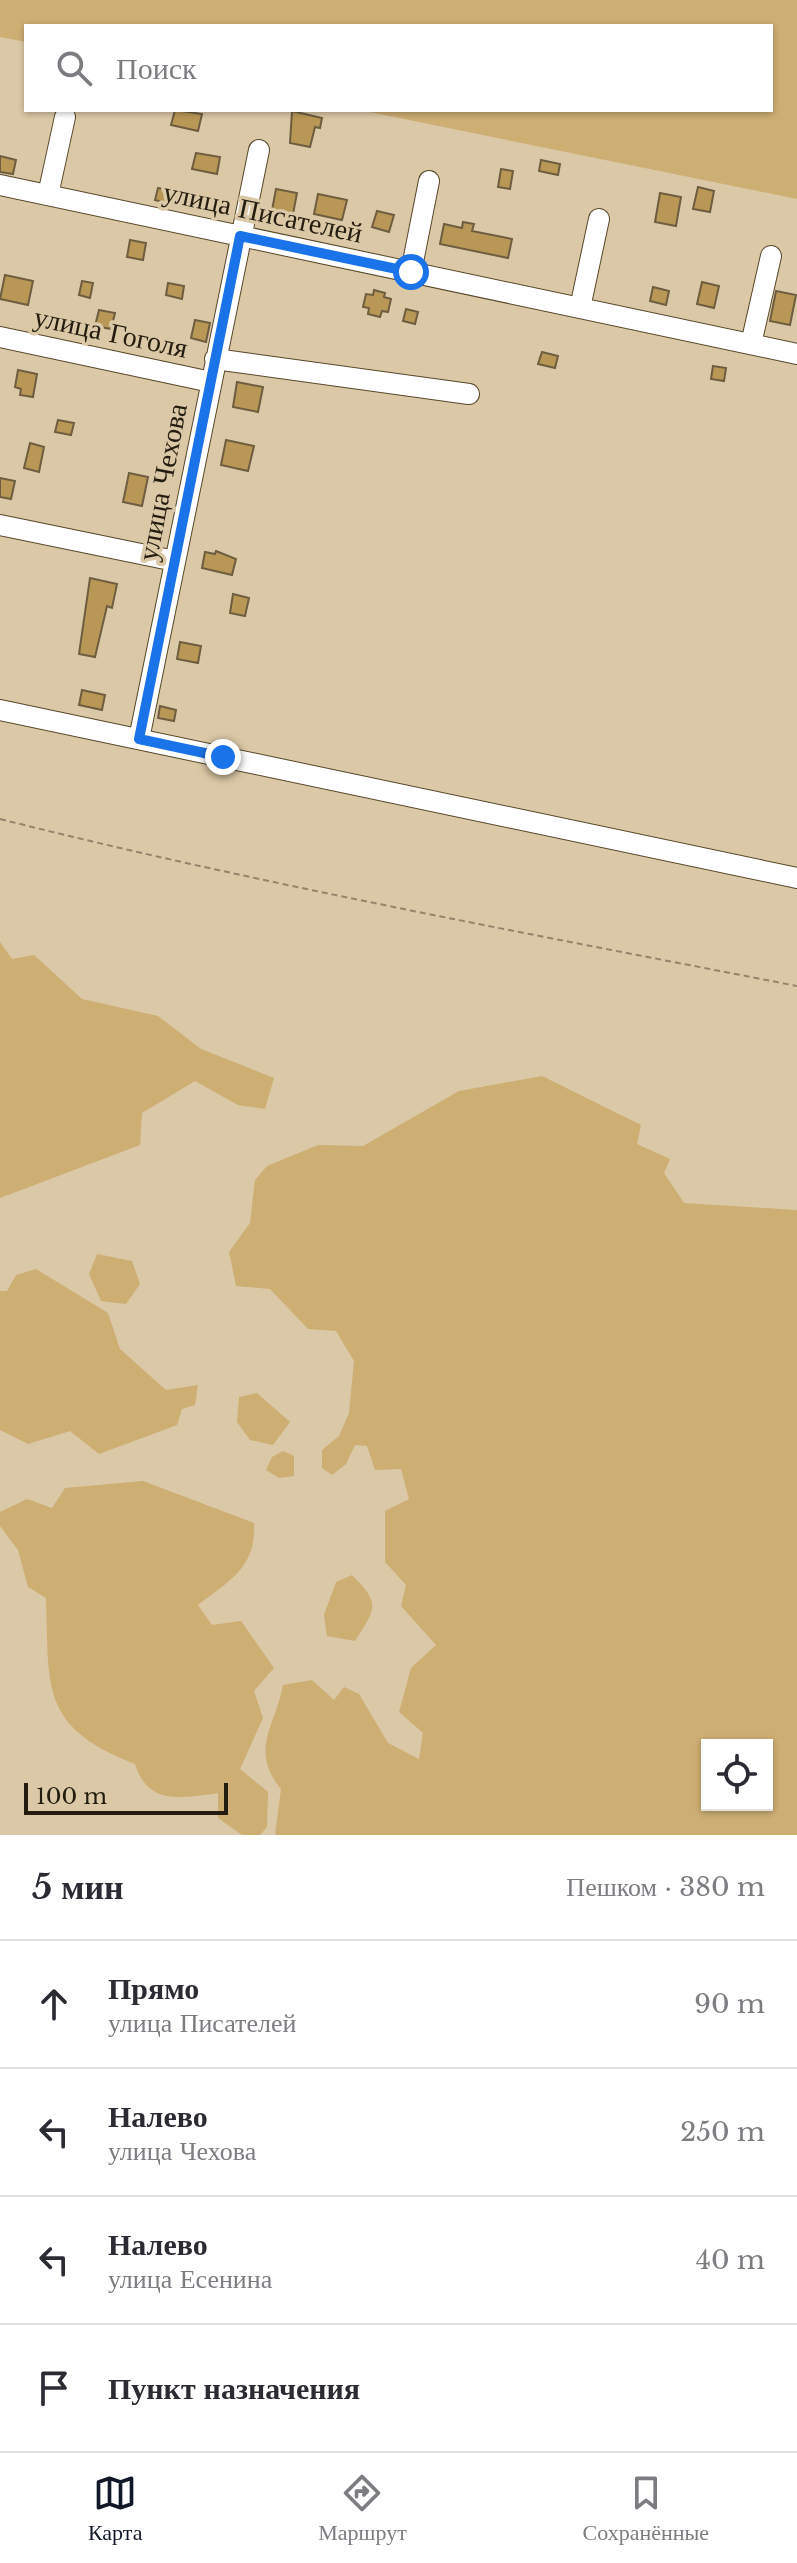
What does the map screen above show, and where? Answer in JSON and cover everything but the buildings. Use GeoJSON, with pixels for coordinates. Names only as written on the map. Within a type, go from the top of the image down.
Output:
{"type":"FeatureCollection","features":[{"type":"Feature","properties":{"kind":"street"},"geometry":{"type":"LineString","coordinates":[[48,195],[65,117]]}},
{"type":"Feature","properties":{"kind":"street","name":"улица Чехова"},"geometry":{"type":"LineString","coordinates":[[139,739],[259,150]]}},
{"type":"Feature","properties":{"kind":"street"},"geometry":{"type":"LineString","coordinates":[[411,272],[429,181]]}},
{"type":"Feature","properties":{"kind":"street","name":"улица Писателей"},"geometry":{"type":"LineString","coordinates":[[0,185],[797,354]]}},
{"type":"Feature","properties":{"kind":"street"},"geometry":{"type":"LineString","coordinates":[[580,308],[599,219]]}},
{"type":"Feature","properties":{"kind":"street"},"geometry":{"type":"LineString","coordinates":[[751,344],[771,256]]}},
{"type":"Feature","properties":{"kind":"street","name":"улица Гоголя"},"geometry":{"type":"LineString","coordinates":[[0,337],[211,382]]}},
{"type":"Feature","properties":{"kind":"street"},"geometry":{"type":"LineString","coordinates":[[215,359],[469,394]]}},
{"type":"Feature","properties":{"kind":"street"},"geometry":{"type":"LineString","coordinates":[[0,525],[175,561]]}},
{"type":"Feature","properties":{"kind":"street"},"geometry":{"type":"LineString","coordinates":[[0,710],[797,878]]}},
{"type":"Feature","properties":{"kind":"path"},"geometry":{"type":"LineString","coordinates":[[0,819],[128,851],[392,907],[797,986]]}},
{"type":"Feature","properties":{"kind":"shaded area"},"geometry":{"type":"Polygon","coordinates":[[[0,0],[797,0],[797,199],[370,112],[773,112],[773,24],[24,24],[24,42],[0,37],[0,0]]]}},
{"type":"Feature","properties":{"kind":"shaded area"},"geometry":{"type":"Polygon","coordinates":[[[0,942],[12,959],[34,955],[82,999],[158,1016],[201,1049],[274,1078],[265,1109],[238,1105],[195,1081],[142,1113],[140,1145],[0,1198],[0,942]]]}},
{"type":"Feature","properties":{"kind":"shaded area"},"geometry":{"type":"Polygon","coordinates":[[[542,1076],[641,1125],[637,1144],[670,1159],[664,1173],[684,1203],[797,1210],[797,1835],[275,1835],[281,1789],[272,1775],[265,1750],[283,1685],[312,1680],[334,1700],[344,1687],[359,1694],[388,1743],[419,1759],[423,1733],[399,1712],[411,1668],[436,1645],[401,1606],[406,1585],[385,1562],[385,1511],[409,1499],[401,1469],[375,1470],[367,1446],[355,1445],[346,1464],[332,1475],[322,1468],[322,1450],[339,1436],[349,1413],[354,1361],[336,1331],[308,1329],[270,1289],[236,1286],[229,1252],[250,1223],[255,1180],[267,1166],[318,1145],[363,1146],[459,1091],[542,1076]]]}},
{"type":"Feature","properties":{"kind":"shaded area"},"geometry":{"type":"Polygon","coordinates":[[[97,1254],[132,1261],[140,1284],[126,1304],[101,1301],[89,1274],[97,1254]]]}},
{"type":"Feature","properties":{"kind":"shaded area"},"geometry":{"type":"Polygon","coordinates":[[[36,1269],[108,1313],[120,1349],[166,1390],[198,1385],[195,1405],[182,1409],[177,1425],[99,1454],[70,1431],[28,1444],[0,1430],[0,1291],[7,1291],[16,1275],[36,1269]]]}},
{"type":"Feature","properties":{"kind":"shaded area"},"geometry":{"type":"Polygon","coordinates":[[[257,1393],[290,1422],[273,1445],[250,1440],[237,1422],[239,1397],[257,1393]]]}},
{"type":"Feature","properties":{"kind":"shaded area"},"geometry":{"type":"Polygon","coordinates":[[[283,1451],[294,1456],[294,1476],[279,1478],[266,1470],[272,1457],[283,1451]]]}},
{"type":"Feature","properties":{"kind":"shaded area"},"geometry":{"type":"Polygon","coordinates":[[[143,1481],[254,1523],[254,1538],[246,1562],[239,1572],[198,1605],[212,1625],[241,1621],[274,1668],[254,1691],[263,1718],[240,1769],[268,1792],[267,1827],[260,1835],[242,1835],[218,1818],[218,1793],[179,1797],[157,1793],[141,1778],[135,1764],[81,1735],[66,1719],[56,1701],[50,1680],[46,1598],[28,1587],[18,1550],[0,1526],[0,1512],[27,1499],[52,1508],[65,1488],[143,1481]]]}},
{"type":"Feature","properties":{"kind":"shaded area"},"geometry":{"type":"Polygon","coordinates":[[[352,1575],[368,1593],[372,1606],[355,1641],[327,1636],[324,1615],[336,1582],[352,1575]]]}},
{"type":"Feature","properties":{"kind":"route"},"geometry":{"type":"LineString","coordinates":[[223,757],[139,739],[240,236],[411,272]]}}]}
